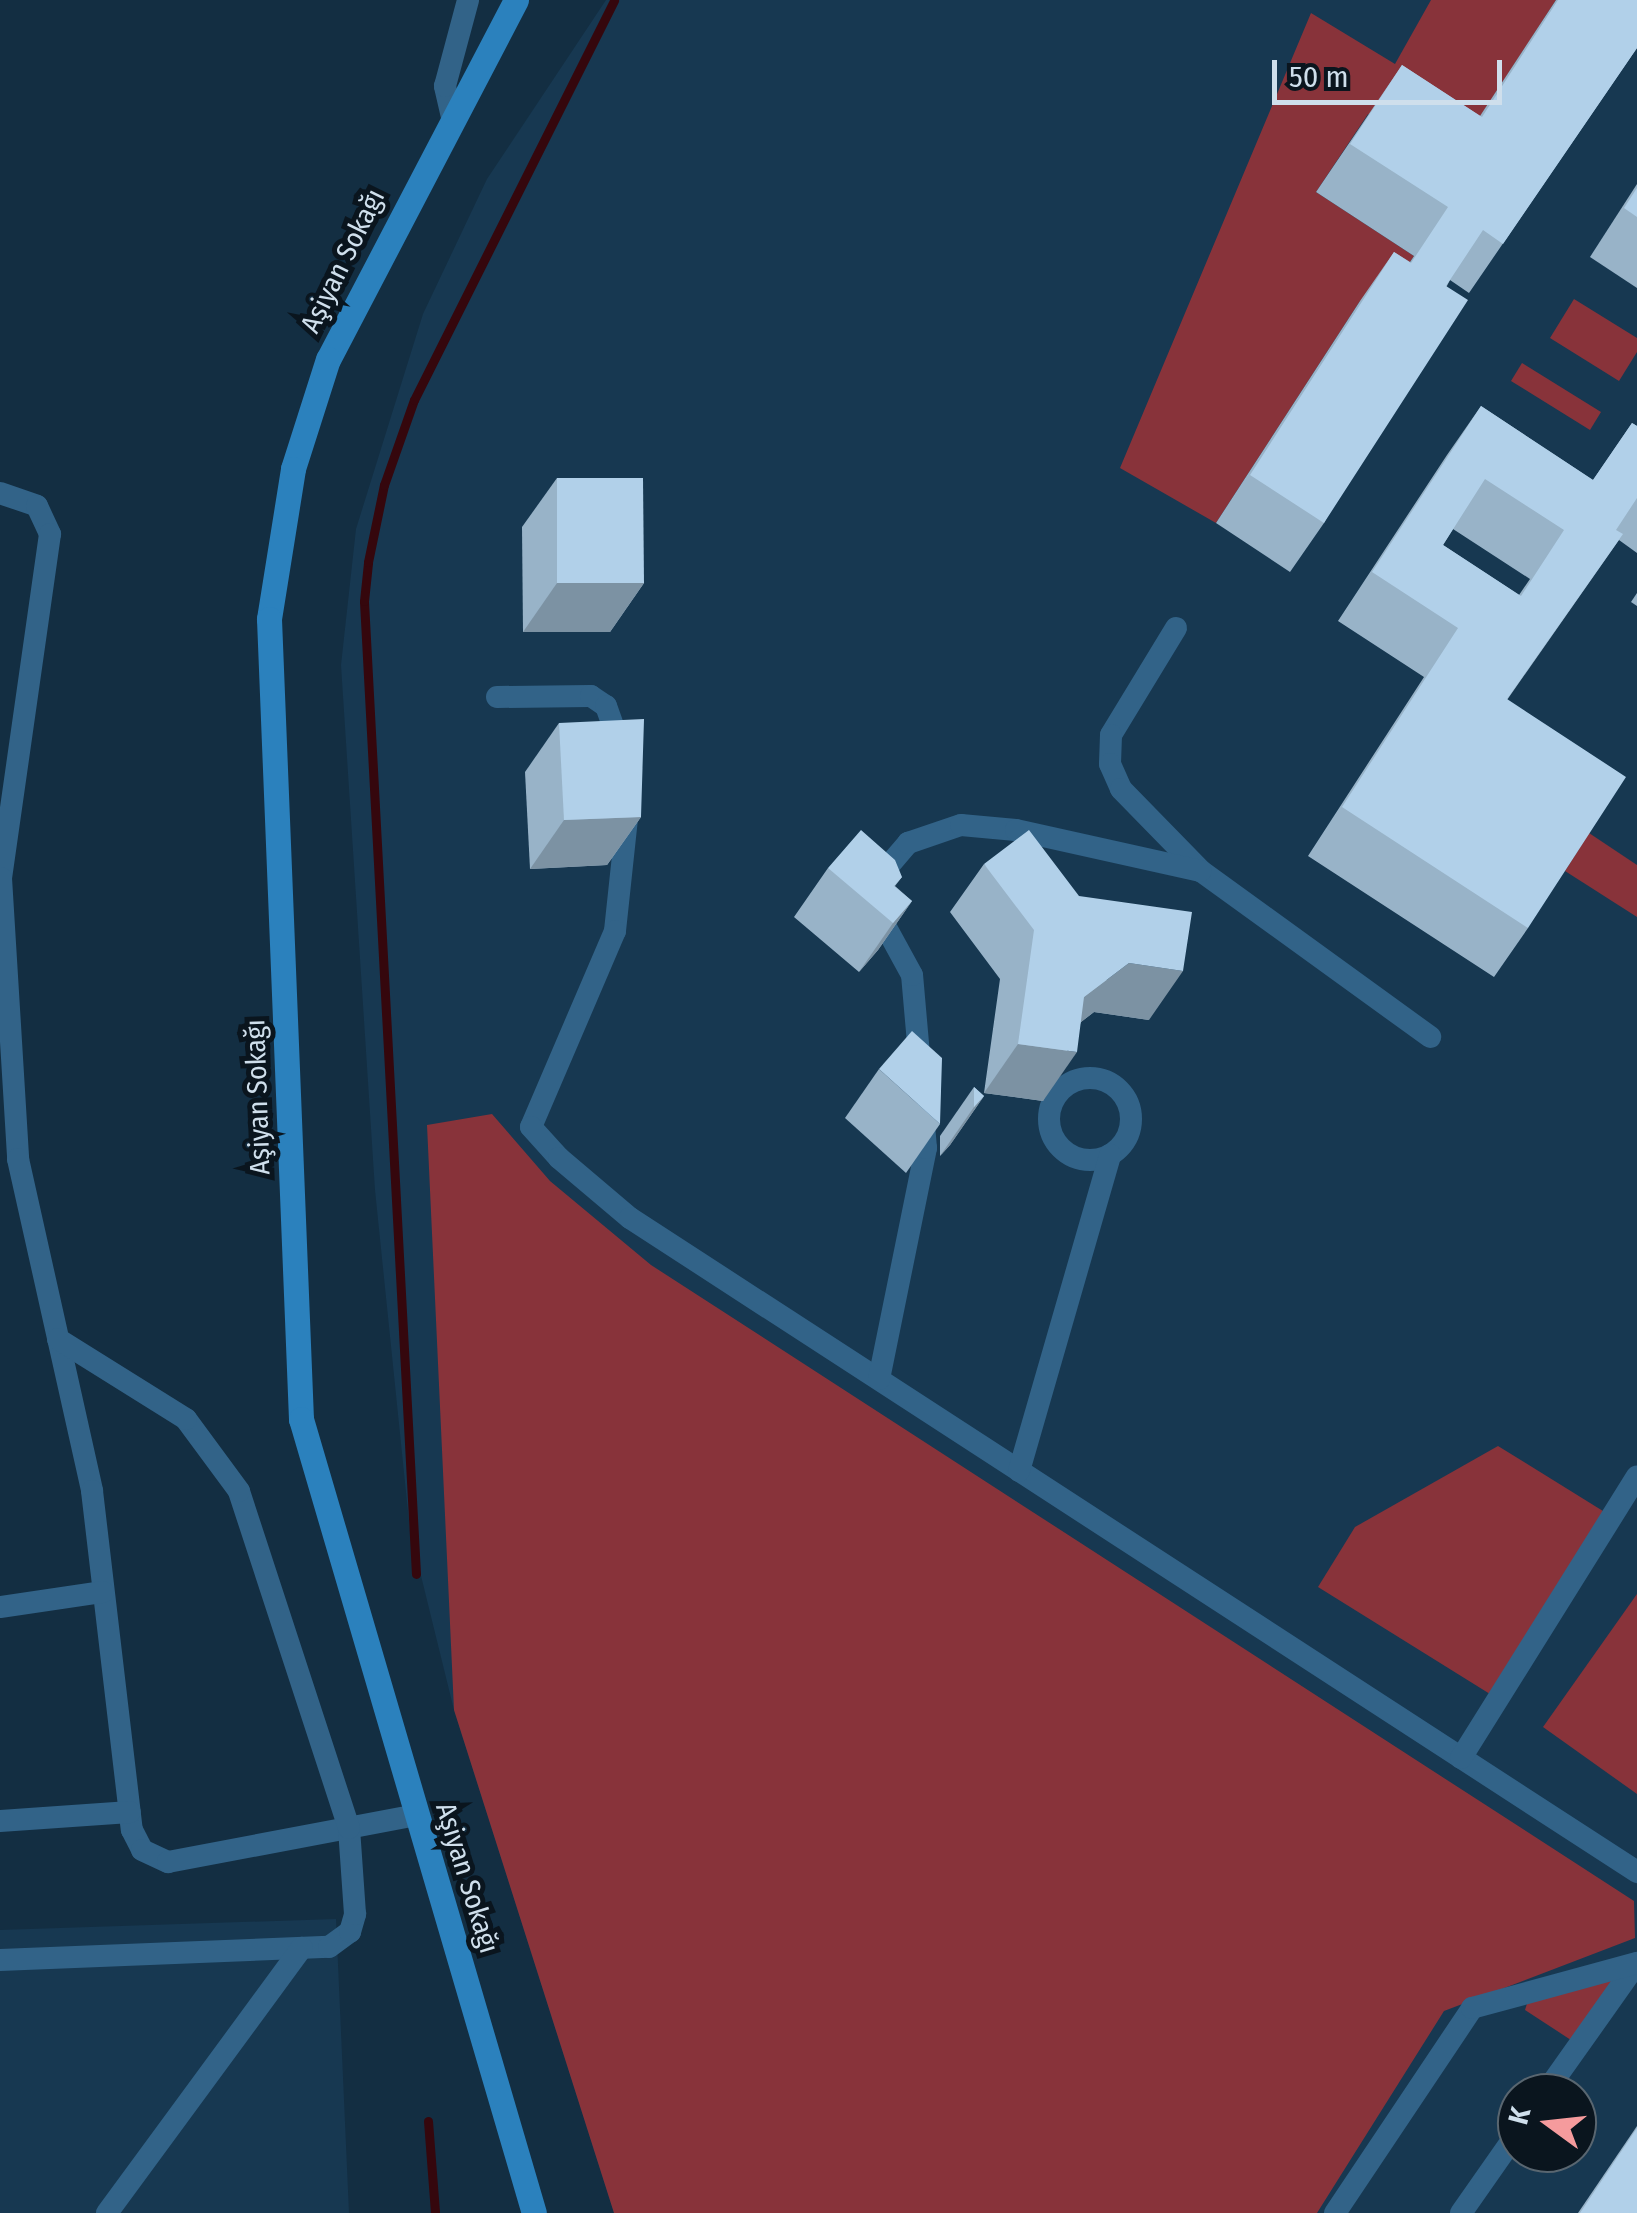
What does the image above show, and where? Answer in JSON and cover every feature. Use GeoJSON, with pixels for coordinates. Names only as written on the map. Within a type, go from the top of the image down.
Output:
{"type":"FeatureCollection","features":[{"type":"Feature","properties":{"kind":"street"},"geometry":{"type":"LineString","coordinates":[[452,116],[445,86],[468,0]]}},
{"type":"Feature","properties":{"kind":"street","name":"Aşiyan Sokağı"},"geometry":{"type":"LineString","coordinates":[[516,0],[328,359],[290,485],[269,618],[301,1419],[534,2213]]}},
{"type":"Feature","properties":{"kind":"street"},"geometry":{"type":"LineString","coordinates":[[0,492],[37,506],[50,534],[1,877],[9,1158],[58,1339],[92,1492],[130,1812],[142,1850],[168,1862],[418,1815]]}},
{"type":"Feature","properties":{"kind":"street"},"geometry":{"type":"LineString","coordinates":[[1176,628],[1117,722],[1110,764],[1121,790],[1202,870],[1430,1036]]}},
{"type":"Feature","properties":{"kind":"street"},"geometry":{"type":"LineString","coordinates":[[498,697],[599,700],[627,775],[615,930],[530,1127],[630,1218],[1637,1872]]}},
{"type":"Feature","properties":{"kind":"street"},"geometry":{"type":"LineString","coordinates":[[878,1379],[926,1148],[912,974],[875,906],[887,863],[921,836],[962,825],[1016,830],[1202,870]]}},
{"type":"Feature","properties":{"kind":"street"},"geometry":{"type":"LineString","coordinates":[[1019,1471],[1110,1155]]}},
{"type":"Feature","properties":{"kind":"street"},"geometry":{"type":"LineString","coordinates":[[0,1960],[302,1948],[337,1944],[354,1924],[349,1828],[293,1645],[228,1470],[186,1419],[58,1339]]}},
{"type":"Feature","properties":{"kind":"street"},"geometry":{"type":"LineString","coordinates":[[1461,1758],[1637,1476]]}},
{"type":"Feature","properties":{"kind":"street"},"geometry":{"type":"LineString","coordinates":[[0,1607],[104,1592]]}},
{"type":"Feature","properties":{"kind":"street"},"geometry":{"type":"LineString","coordinates":[[0,1821],[130,1812]]}},
{"type":"Feature","properties":{"kind":"street"},"geometry":{"type":"LineString","coordinates":[[107,2213],[302,1948]]}},
{"type":"Feature","properties":{"kind":"street"},"geometry":{"type":"LineString","coordinates":[[1560,2073],[1637,1963]]}},
{"type":"Feature","properties":{"kind":"street"},"geometry":{"type":"LineString","coordinates":[[1335,2213],[1472,2008],[1637,1963]]}},
{"type":"Feature","properties":{"kind":"street"},"geometry":{"type":"LineString","coordinates":[[1461,2213],[1497,2162]]}},
{"type":"Feature","properties":{"kind":"shaded area"},"geometry":{"type":"Polygon","coordinates":[[[606,0],[1637,0],[1637,2213],[614,2213],[454,1710],[410,1531],[375,1190],[341,665],[356,529],[423,314],[487,179],[606,0]]]}},
{"type":"Feature","properties":{"kind":"shaded area"},"geometry":{"type":"Polygon","coordinates":[[[1431,0],[1556,0],[1448,166],[1368,114],[1316,192],[1414,256],[1377,312],[1360,301],[1216,523],[1120,468],[1311,13],[1395,64],[1431,0]]]}},
{"type":"Feature","properties":{"kind":"shaded area"},"geometry":{"type":"Polygon","coordinates":[[[1574,299],[1637,338],[1637,352],[1619,381],[1550,338],[1574,299]]]}},
{"type":"Feature","properties":{"kind":"shaded area"},"geometry":{"type":"Polygon","coordinates":[[[1522,363],[1601,412],[1590,430],[1511,381],[1522,363]]]}},
{"type":"Feature","properties":{"kind":"shaded area"},"geometry":{"type":"Polygon","coordinates":[[[1589,833],[1637,865],[1637,917],[1565,871],[1589,833]]]}},
{"type":"Feature","properties":{"kind":"shaded area"},"geometry":{"type":"Polygon","coordinates":[[[492,1114],[550,1181],[651,1265],[1634,1901],[1635,1938],[1444,2011],[1317,2213],[614,2213],[454,1710],[427,1125],[492,1114]]]}},
{"type":"Feature","properties":{"kind":"shaded area"},"geometry":{"type":"Polygon","coordinates":[[[1498,1446],[1611,1516],[1498,1699],[1318,1587],[1355,1527],[1498,1446]]]}},
{"type":"Feature","properties":{"kind":"shaded area"},"geometry":{"type":"Polygon","coordinates":[[[1637,1594],[1637,1794],[1543,1727],[1637,1594]]]}},
{"type":"Feature","properties":{"kind":"shaded area"},"geometry":{"type":"Polygon","coordinates":[[[336,1919],[349,2213],[0,2213],[0,1930],[336,1919]]]}},
{"type":"Feature","properties":{"kind":"shaded area"},"geometry":{"type":"Polygon","coordinates":[[[1623,1969],[1574,2042],[1525,2010],[1529,1997],[1623,1969]]]}},
{"type":"Feature","properties":{"kind":"building"},"geometry":{"type":"Polygon","coordinates":[[[1558,0],[1637,0],[1637,48],[1503,244],[1483,230],[1446,286],[1468,300],[1324,523],[1250,475],[1394,252],[1411,263],[1448,207],[1350,144],[1402,65],[1482,117],[1558,0]]]}},
{"type":"Feature","properties":{"kind":"building"},"geometry":{"type":"Polygon","coordinates":[[[1637,188],[1637,217],[1624,208],[1637,188]]]}},
{"type":"Feature","properties":{"kind":"building"},"geometry":{"type":"Polygon","coordinates":[[[1481,406],[1593,480],[1632,423],[1637,426],[1637,498],[1616,530],[1623,534],[1507,699],[1626,777],[1528,928],[1342,807],[1458,628],[1372,572],[1481,406]],[[1485,479],[1443,545],[1521,596],[1564,530],[1485,479]]]}},
{"type":"Feature","properties":{"kind":"building"},"geometry":{"type":"Polygon","coordinates":[[[557,478],[643,478],[644,583],[557,583],[557,478]]]}},
{"type":"Feature","properties":{"kind":"building"},"geometry":{"type":"Polygon","coordinates":[[[644,719],[641,817],[564,820],[559,723],[644,719]]]}},
{"type":"Feature","properties":{"kind":"building"},"geometry":{"type":"Polygon","coordinates":[[[861,830],[895,860],[902,877],[894,886],[912,901],[893,923],[828,868],[861,830]]]}},
{"type":"Feature","properties":{"kind":"building"},"geometry":{"type":"Polygon","coordinates":[[[1029,830],[1079,896],[1192,912],[1183,971],[1129,963],[1084,997],[1077,1052],[1018,1044],[1034,930],[984,864],[1029,830]]]}},
{"type":"Feature","properties":{"kind":"building"},"geometry":{"type":"Polygon","coordinates":[[[912,1031],[942,1058],[940,1124],[879,1069],[912,1031]]]}},
{"type":"Feature","properties":{"kind":"building"},"geometry":{"type":"Polygon","coordinates":[[[974,1087],[984,1096],[974,1107],[974,1087]]]}},
{"type":"Feature","properties":{"kind":"building"},"geometry":{"type":"Polygon","coordinates":[[[1637,2128],[1637,2213],[1580,2213],[1637,2128]]]}},
{"type":"Feature","properties":{"kind":"waterway"},"geometry":{"type":"LineString","coordinates":[[416,1574],[364,601],[368,562],[384,485],[414,400],[614,0]]}},
{"type":"Feature","properties":{"kind":"waterway"},"geometry":{"type":"LineString","coordinates":[[428,2121],[435,2213]]}}]}
